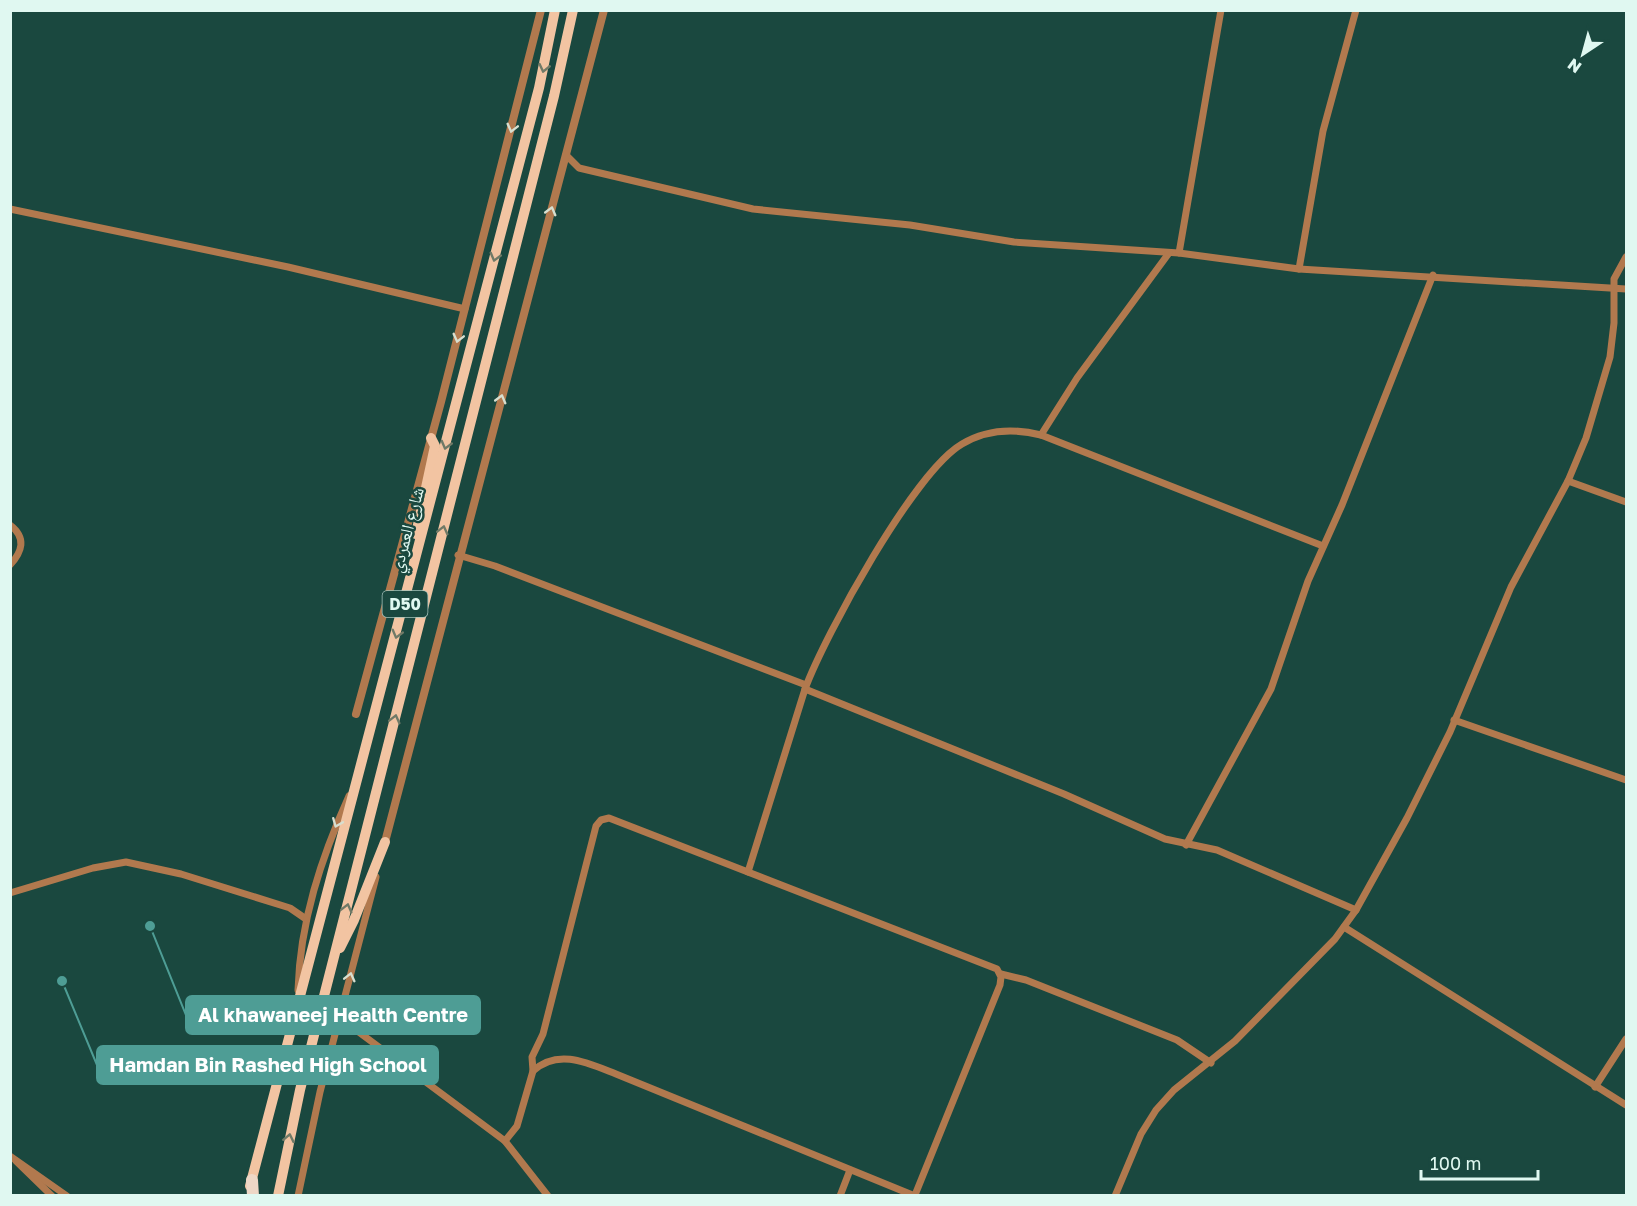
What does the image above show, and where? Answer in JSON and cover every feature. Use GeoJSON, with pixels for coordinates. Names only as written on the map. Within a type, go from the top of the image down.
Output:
{"type":"FeatureCollection","features":[{"type":"Feature","properties":{"kind":"highway"},"geometry":{"type":"LineString","coordinates":[[252,1180],[254,1196]]}},
{"type":"Feature","properties":{"kind":"main road","name":"شارع العمردي"},"geometry":{"type":"LineString","coordinates":[[248,1196],[362,770],[539,88],[555,10]]}},
{"type":"Feature","properties":{"kind":"main road","name":"شارع العمردي"},"geometry":{"type":"LineString","coordinates":[[278,1196],[294,1117],[334,956],[554,96],[573,10]]}},
{"type":"Feature","properties":{"kind":"main road"},"geometry":{"type":"LineString","coordinates":[[415,566],[417,532],[435,446],[431,438]]}},
{"type":"Feature","properties":{"kind":"main road"},"geometry":{"type":"LineString","coordinates":[[334,956],[350,930],[385,842]]}},
{"type":"Feature","properties":{"kind":"street"},"geometry":{"type":"LineString","coordinates":[[356,714],[465,309],[541,10]]}},
{"type":"Feature","properties":{"kind":"street"},"geometry":{"type":"LineString","coordinates":[[298,1196],[335,1034],[458,555],[604,10]]}},
{"type":"Feature","properties":{"kind":"street"},"geometry":{"type":"LineString","coordinates":[[1179,253],[1221,10]]}},
{"type":"Feature","properties":{"kind":"street"},"geometry":{"type":"LineString","coordinates":[[1299,269],[1323,131],[1356,10]]}},
{"type":"Feature","properties":{"kind":"street"},"geometry":{"type":"LineString","coordinates":[[566,155],[579,168],[725,204],[778,213],[910,225],[1014,242],[1179,253],[1299,269],[1626,288]]}},
{"type":"Feature","properties":{"kind":"street"},"geometry":{"type":"LineString","coordinates":[[560,176],[579,168]]}},
{"type":"Feature","properties":{"kind":"street"},"geometry":{"type":"LineString","coordinates":[[10,209],[288,267],[465,309]]}},
{"type":"Feature","properties":{"kind":"street"},"geometry":{"type":"LineString","coordinates":[[1041,435],[1077,378],[1169,253]]}},
{"type":"Feature","properties":{"kind":"street"},"geometry":{"type":"LineString","coordinates":[[1115,1196],[1141,1134],[1156,1110],[1174,1090],[1210,1063],[1251,1025],[1344,927],[1356,910],[1421,792],[1511,587],[1568,481],[1593,418],[1605,378],[1612,340],[1617,270],[1626,257]]}},
{"type":"Feature","properties":{"kind":"street"},"geometry":{"type":"LineString","coordinates":[[1186,845],[1271,690],[1323,546],[1433,275]]}},
{"type":"Feature","properties":{"kind":"street"},"geometry":{"type":"LineString","coordinates":[[748,872],[805,687],[865,572],[913,497],[947,456],[960,445],[991,432],[1016,430],[1041,435],[1323,546]]}},
{"type":"Feature","properties":{"kind":"street"},"geometry":{"type":"LineString","coordinates":[[1568,481],[1626,502]]}},
{"type":"Feature","properties":{"kind":"street"},"geometry":{"type":"LineString","coordinates":[[10,525],[19,534],[21,543],[20,552],[10,565]]}},
{"type":"Feature","properties":{"kind":"street"},"geometry":{"type":"LineString","coordinates":[[458,555],[495,566],[805,687],[1064,794],[1165,840],[1217,850],[1356,910]]}},
{"type":"Feature","properties":{"kind":"street"},"geometry":{"type":"LineString","coordinates":[[1454,720],[1626,780]]}},
{"type":"Feature","properties":{"kind":"street"},"geometry":{"type":"LineString","coordinates":[[298,1009],[299,968],[306,919],[324,857],[362,770]]}},
{"type":"Feature","properties":{"kind":"street"},"geometry":{"type":"LineString","coordinates":[[505,1141],[517,1126],[533,1071],[532,1057],[543,1034],[598,822],[609,819],[904,934],[994,966],[1001,975],[1026,980],[1178,1040],[1210,1063]]}},
{"type":"Feature","properties":{"kind":"street"},"geometry":{"type":"LineString","coordinates":[[10,893],[93,867],[126,862],[181,874],[294,910],[306,919]]}},
{"type":"Feature","properties":{"kind":"street"},"geometry":{"type":"LineString","coordinates":[[1344,927],[1626,1105]]}},
{"type":"Feature","properties":{"kind":"street"},"geometry":{"type":"LineString","coordinates":[[533,1071],[540,1064],[558,1058],[596,1066],[915,1195],[1000,985],[1001,975]]}},
{"type":"Feature","properties":{"kind":"street"},"geometry":{"type":"LineString","coordinates":[[341,1011],[352,1027],[505,1141],[548,1196]]}},
{"type":"Feature","properties":{"kind":"street"},"geometry":{"type":"LineString","coordinates":[[335,1034],[352,1027]]}},
{"type":"Feature","properties":{"kind":"street"},"geometry":{"type":"LineString","coordinates":[[1595,1087],[1626,1039]]}},
{"type":"Feature","properties":{"kind":"street"},"geometry":{"type":"LineString","coordinates":[[11,1156],[50,1195],[60,1196]]}},
{"type":"Feature","properties":{"kind":"street"},"geometry":{"type":"LineString","coordinates":[[11,1156],[67,1196]]}},
{"type":"Feature","properties":{"kind":"street"},"geometry":{"type":"LineString","coordinates":[[840,1196],[850,1170]]}},
{"type":"Feature","properties":{"kind":"place","name":"Al khawaneej Health Centre"},"geometry":{"type":"Point","coordinates":[150,926]}},
{"type":"Feature","properties":{"kind":"place","name":"Hamdan Bin Rashed High School"},"geometry":{"type":"Point","coordinates":[62,981]}}]}
